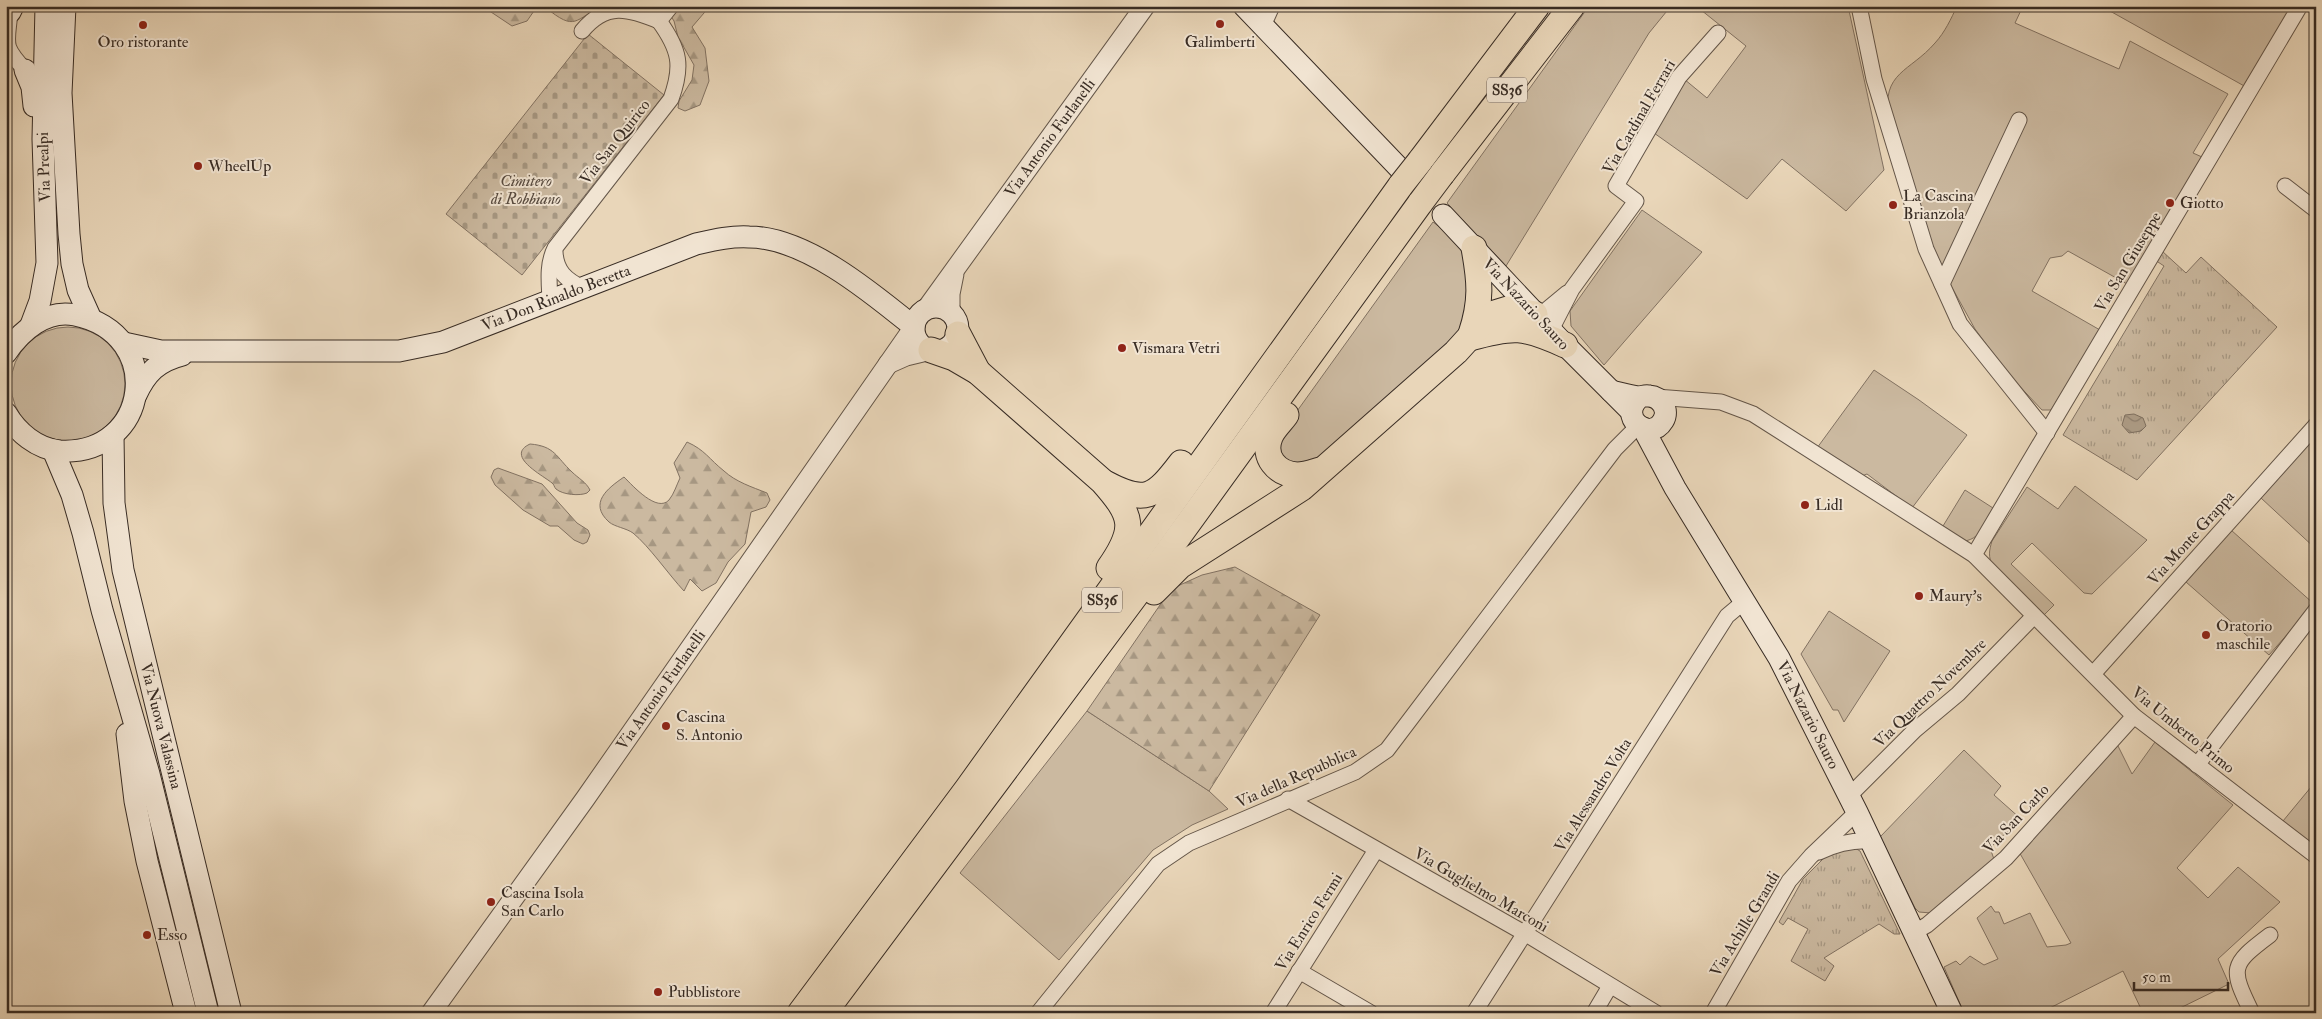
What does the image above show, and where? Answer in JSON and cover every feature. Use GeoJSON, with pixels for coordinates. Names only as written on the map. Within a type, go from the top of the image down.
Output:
{"type":"FeatureCollection","features":[{"type":"Feature","properties":{"kind":"highway","name":"SS36"},"geometry":{"type":"LineString","coordinates":[[800,1013],[995,751],[1408,173],[1537,6]]}},
{"type":"Feature","properties":{"kind":"highway","name":"SS36"},"geometry":{"type":"LineString","coordinates":[[824,1013],[1049,712],[1421,202],[1572,6]]}},
{"type":"Feature","properties":{"kind":"highway"},"geometry":{"type":"LineString","coordinates":[[1470,338],[1480,297],[1474,248]]}},
{"type":"Feature","properties":{"kind":"highway"},"geometry":{"type":"LineString","coordinates":[[1320,470],[1297,475],[1279,470],[1269,457],[1267,447],[1270,436],[1352,326],[1360,305],[1363,283]]}},
{"type":"Feature","properties":{"kind":"highway"},"geometry":{"type":"LineString","coordinates":[[1049,712],[1092,669],[1171,572],[1302,488],[1470,338],[1485,320],[1494,313],[1508,309],[1538,319]]}},
{"type":"Feature","properties":{"kind":"highway"},"geometry":{"type":"LineString","coordinates":[[1470,338],[1538,319]]}},
{"type":"Feature","properties":{"kind":"highway"},"geometry":{"type":"LineString","coordinates":[[1503,329],[1534,332],[1538,319]]}},
{"type":"Feature","properties":{"kind":"highway"},"geometry":{"type":"LineString","coordinates":[[958,334],[978,372]]}},
{"type":"Feature","properties":{"kind":"highway"},"geometry":{"type":"LineString","coordinates":[[931,350],[954,358],[978,372],[1102,481],[1120,501],[1126,512],[1128,524],[1122,548],[1005,712],[995,751]]}},
{"type":"Feature","properties":{"kind":"highway"},"geometry":{"type":"LineString","coordinates":[[1102,481],[1124,493],[1135,495],[1152,493],[1162,487],[1230,402],[1258,382]]}},
{"type":"Feature","properties":{"kind":"main road","name":"Via Prealpi"},"geometry":{"type":"LineString","coordinates":[[31,325],[40,301],[47,263],[43,139],[46,6]]}},
{"type":"Feature","properties":{"kind":"main road","name":"Via Prealpi"},"geometry":{"type":"LineString","coordinates":[[65,6],[61,93],[69,234],[72,264],[78,290],[91,319]]}},
{"type":"Feature","properties":{"kind":"main road"},"geometry":{"type":"LineString","coordinates":[[1244,6],[1408,173]]}},
{"type":"Feature","properties":{"kind":"main road"},"geometry":{"type":"LineString","coordinates":[[25,70],[32,87],[35,116],[43,139]]}},
{"type":"Feature","properties":{"kind":"main road","name":"Via Nazario Sauro"},"geometry":{"type":"LineString","coordinates":[[1443,215],[1538,319],[1612,391],[1646,414],[1659,456],[1675,488],[1746,600],[1779,658],[1853,804],[1952,1013]]}},
{"type":"Feature","properties":{"kind":"main road","name":"Via Don Rinaldo Beretta"},"geometry":{"type":"LineString","coordinates":[[124,343],[161,351],[399,351],[443,342],[696,244],[726,237],[751,236],[776,240],[812,254],[890,308],[920,316]]}},
{"type":"Feature","properties":{"kind":"main road"},"geometry":{"type":"LineString","coordinates":[[938,306],[950,311],[957,322],[958,334],[947,348],[931,350],[920,344],[914,333],[920,316],[938,306]]}},
{"type":"Feature","properties":{"kind":"main road"},"geometry":{"type":"LineString","coordinates":[[6,353],[16,338],[31,325],[50,317],[71,315],[91,319],[114,333],[124,343],[135,369],[135,398]]}},
{"type":"Feature","properties":{"kind":"main road","name":"Via Don Rinaldo Beretta"},"geometry":{"type":"LineString","coordinates":[[112,435],[126,418],[143,380],[156,366],[174,358],[201,351]]}},
{"type":"Feature","properties":{"kind":"main road"},"geometry":{"type":"LineString","coordinates":[[6,413],[12,432],[53,450],[74,452],[95,446],[112,435]]}},
{"type":"Feature","properties":{"kind":"main road","name":"Via Nuova Valassina"},"geometry":{"type":"LineString","coordinates":[[112,435],[114,503],[118,541],[137,628],[231,1013]]}},
{"type":"Feature","properties":{"kind":"main road","name":"Via Nuova Valassina"},"geometry":{"type":"LineString","coordinates":[[53,450],[72,495],[149,774],[208,1013]]}},
{"type":"Feature","properties":{"kind":"main road"},"geometry":{"type":"LineString","coordinates":[[121,676],[122,699],[135,801],[147,861],[186,1013]]}},
{"type":"Feature","properties":{"kind":"street"},"geometry":{"type":"LineString","coordinates":[[582,31],[591,20],[601,14],[614,10],[630,11],[659,22],[671,6]]}},
{"type":"Feature","properties":{"kind":"street","name":"Via Antonio Furlanelli"},"geometry":{"type":"LineString","coordinates":[[431,1013],[585,799],[920,316],[1145,6]]}},
{"type":"Feature","properties":{"kind":"street"},"geometry":{"type":"LineString","coordinates":[[1263,26],[1272,6]]}},
{"type":"Feature","properties":{"kind":"street"},"geometry":{"type":"LineString","coordinates":[[1859,6],[1874,79],[1926,249],[1960,324],[2047,433]]}},
{"type":"Feature","properties":{"kind":"street","name":"Via San Giuseppe"},"geometry":{"type":"LineString","coordinates":[[1974,555],[2300,6]]}},
{"type":"Feature","properties":{"kind":"street"},"geometry":{"type":"LineString","coordinates":[[10,9],[8,51],[25,70]]}},
{"type":"Feature","properties":{"kind":"street","name":"Via San Quirico"},"geometry":{"type":"LineString","coordinates":[[550,299],[549,270],[555,248],[672,99],[678,79],[679,59],[672,39],[659,22]]}},
{"type":"Feature","properties":{"kind":"street","name":"Via Cardinal Ferrari"},"geometry":{"type":"LineString","coordinates":[[1538,319],[1572,289],[1636,201],[1616,186],[1679,77],[1718,33]]}},
{"type":"Feature","properties":{"kind":"street"},"geometry":{"type":"LineString","coordinates":[[1942,284],[2019,120]]}},
{"type":"Feature","properties":{"kind":"street"},"geometry":{"type":"LineString","coordinates":[[2285,186],[2316,210]]}},
{"type":"Feature","properties":{"kind":"street"},"geometry":{"type":"LineString","coordinates":[[555,248],[555,262],[560,272],[567,279],[583,288]]}},
{"type":"Feature","properties":{"kind":"street","name":"Via Antonio Furlanelli"},"geometry":{"type":"LineString","coordinates":[[950,311],[950,294],[955,270]]}},
{"type":"Feature","properties":{"kind":"street"},"geometry":{"type":"LineString","coordinates":[[888,364],[906,356],[931,350]]}},
{"type":"Feature","properties":{"kind":"street","name":"Via Umberto Primo"},"geometry":{"type":"LineString","coordinates":[[1646,414],[1690,401],[1721,402],[1753,414],[1974,555],[2134,716],[2316,856]]}},
{"type":"Feature","properties":{"kind":"street","name":"Via della Repubblica"},"geometry":{"type":"LineString","coordinates":[[1038,1013],[1158,864],[1189,844],[1355,772],[1387,750],[1615,449],[1646,414]]}},
{"type":"Feature","properties":{"kind":"street","name":"Via Monte Grappa"},"geometry":{"type":"LineString","coordinates":[[2093,674],[2316,425]]}},
{"type":"Feature","properties":{"kind":"street","name":"Via Alessandro Volta"},"geometry":{"type":"LineString","coordinates":[[1474,1013],[1727,616],[1746,600]]}},
{"type":"Feature","properties":{"kind":"street"},"geometry":{"type":"LineString","coordinates":[[2197,765],[2316,610]]}},
{"type":"Feature","properties":{"kind":"street","name":"Via Quattro Novembre"},"geometry":{"type":"LineString","coordinates":[[1853,804],[1915,730],[1958,694],[2034,616]]}},
{"type":"Feature","properties":{"kind":"street","name":"Via San Carlo"},"geometry":{"type":"LineString","coordinates":[[1913,933],[1926,925],[2006,858],[2134,716]]}},
{"type":"Feature","properties":{"kind":"street","name":"Via Guglielmo Marconi"},"geometry":{"type":"LineString","coordinates":[[1288,800],[1526,934],[1656,1013]]}},
{"type":"Feature","properties":{"kind":"street","name":"Via Achille Grandi"},"geometry":{"type":"LineString","coordinates":[[1713,1013],[1789,881],[1853,804]]}},
{"type":"Feature","properties":{"kind":"street","name":"Via Achille Grandi"},"geometry":{"type":"LineString","coordinates":[[1811,856],[1842,843],[1870,841]]}},
{"type":"Feature","properties":{"kind":"street","name":"Via Enrico Fermi"},"geometry":{"type":"LineString","coordinates":[[1273,1013],[1376,850]]}},
{"type":"Feature","properties":{"kind":"street"},"geometry":{"type":"LineString","coordinates":[[2252,1013],[2239,986],[2236,970],[2244,955],[2270,934]]}},
{"type":"Feature","properties":{"kind":"street"},"geometry":{"type":"LineString","coordinates":[[1299,971],[1371,1013]]}},
{"type":"Feature","properties":{"kind":"street"},"geometry":{"type":"LineString","coordinates":[[1594,1013],[1610,986]]}},
{"type":"Feature","properties":{"kind":"green space"},"geometry":{"type":"Polygon","coordinates":[[[482,6],[604,6],[580,19],[570,22],[563,20],[545,7],[536,8],[527,21],[512,26],[482,6]]]}},
{"type":"Feature","properties":{"kind":"green space"},"geometry":{"type":"Polygon","coordinates":[[[654,6],[710,6],[692,27],[705,48],[709,81],[700,105],[685,111],[678,108],[679,101],[692,80],[694,65],[678,37],[674,21],[670,15],[654,6]]]}},
{"type":"Feature","properties":{"kind":"green space"},"geometry":{"type":"Polygon","coordinates":[[[1589,6],[1671,6],[1649,33],[1506,266],[1447,203],[1589,6]]]}},
{"type":"Feature","properties":{"kind":"green space"},"geometry":{"type":"Polygon","coordinates":[[[1696,6],[1848,6],[1884,170],[1846,211],[1782,159],[1747,199],[1654,133],[1684,79],[1707,98],[1746,46],[1696,6]]]}},
{"type":"Feature","properties":{"kind":"green space"},"geometry":{"type":"Polygon","coordinates":[[[1957,6],[2023,6],[2015,23],[2119,69],[2130,41],[2228,94],[2193,153],[2202,157],[2127,284],[2068,251],[2062,256],[2050,258],[2032,291],[2100,330],[2051,410],[2042,410],[2009,375],[1975,329],[1939,264],[1889,118],[1889,91],[1893,82],[1939,39],[1957,6]]]}},
{"type":"Feature","properties":{"kind":"green space"},"geometry":{"type":"Polygon","coordinates":[[[2101,6],[2292,6],[2246,87],[2101,6]]]}},
{"type":"Feature","properties":{"kind":"green space","name":"Cimitero di Robbiano"},"geometry":{"type":"Polygon","coordinates":[[[588,34],[664,95],[522,275],[446,214],[588,34]]]}},
{"type":"Feature","properties":{"kind":"green space"},"geometry":{"type":"Polygon","coordinates":[[[1642,210],[1702,252],[1604,365],[1571,326],[1570,311],[1642,210]]]}},
{"type":"Feature","properties":{"kind":"green space"},"geometry":{"type":"Polygon","coordinates":[[[1433,222],[1451,236],[1464,253],[1474,297],[1457,340],[1310,465],[1296,467],[1279,454],[1282,432],[1433,222]]]}},
{"type":"Feature","properties":{"kind":"green space"},"geometry":{"type":"Polygon","coordinates":[[[2162,251],[2186,273],[2201,257],[2277,327],[2137,480],[2063,435],[2164,266],[2155,260],[2162,251]]]}},
{"type":"Feature","properties":{"kind":"green space"},"geometry":{"type":"Polygon","coordinates":[[[68,327],[90,332],[108,344],[120,362],[125,384],[120,406],[108,424],[90,436],[68,441],[46,436],[28,424],[16,406],[11,384],[16,362],[28,344],[46,332],[68,327]]]}},
{"type":"Feature","properties":{"kind":"green space"},"geometry":{"type":"Polygon","coordinates":[[[1874,370],[1967,435],[1912,508],[1867,474],[1859,477],[1817,448],[1874,370]]]}},
{"type":"Feature","properties":{"kind":"green space"},"geometry":{"type":"Polygon","coordinates":[[[2316,436],[2316,549],[2261,498],[2316,436]]]}},
{"type":"Feature","properties":{"kind":"green space"},"geometry":{"type":"Polygon","coordinates":[[[687,442],[703,452],[729,475],[744,484],[767,493],[770,500],[766,507],[751,512],[745,544],[728,562],[716,583],[702,591],[690,579],[684,591],[633,533],[609,522],[600,508],[603,496],[624,477],[639,492],[652,501],[664,503],[669,500],[680,478],[674,463],[687,442]]]}},
{"type":"Feature","properties":{"kind":"green space"},"geometry":{"type":"Polygon","coordinates":[[[530,444],[545,447],[554,453],[590,490],[587,493],[576,495],[563,493],[556,489],[553,483],[523,460],[521,454],[523,449],[530,444]]]}},
{"type":"Feature","properties":{"kind":"green space"},"geometry":{"type":"Polygon","coordinates":[[[498,468],[542,484],[577,523],[588,530],[590,535],[587,542],[583,544],[574,540],[558,526],[550,526],[523,510],[495,485],[491,477],[494,470],[498,468]]]}},
{"type":"Feature","properties":{"kind":"green space"},"geometry":{"type":"Polygon","coordinates":[[[2075,486],[2147,540],[2092,594],[2084,593],[2032,543],[2011,564],[2054,605],[2044,615],[1993,566],[1990,548],[1992,541],[2027,487],[2058,509],[2075,486]]]}},
{"type":"Feature","properties":{"kind":"green space"},"geometry":{"type":"Polygon","coordinates":[[[1965,490],[1993,508],[1979,533],[1965,541],[1943,526],[1965,490]]]}},
{"type":"Feature","properties":{"kind":"green space"},"geometry":{"type":"Polygon","coordinates":[[[2231,530],[2314,604],[2269,655],[2186,582],[2231,530]]]}},
{"type":"Feature","properties":{"kind":"green space"},"geometry":{"type":"Polygon","coordinates":[[[1235,567],[1320,615],[1209,791],[1087,711],[1171,589],[1202,575],[1235,567]]]}},
{"type":"Feature","properties":{"kind":"green space"},"geometry":{"type":"Polygon","coordinates":[[[1829,611],[1890,651],[1844,722],[1838,710],[1833,710],[1801,654],[1829,611]]]}},
{"type":"Feature","properties":{"kind":"green space"},"geometry":{"type":"Polygon","coordinates":[[[1087,711],[1209,791],[1228,809],[1192,825],[1153,850],[1059,960],[960,873],[1087,711]]]}},
{"type":"Feature","properties":{"kind":"green space"},"geometry":{"type":"Polygon","coordinates":[[[2155,742],[2233,805],[2177,868],[2208,898],[2238,867],[2280,902],[2218,959],[2229,984],[2170,1013],[2143,1013],[2123,971],[2040,1013],[1964,1013],[1944,967],[1956,961],[1960,965],[1970,956],[1984,965],[1998,959],[1977,918],[1991,906],[1995,912],[1999,912],[2004,924],[2030,913],[2047,947],[2071,943],[2018,850],[2117,744],[2132,774],[2155,742]]]}},
{"type":"Feature","properties":{"kind":"green space"},"geometry":{"type":"Polygon","coordinates":[[[1964,750],[2001,786],[1994,795],[2021,819],[1990,848],[1995,862],[1931,913],[1919,912],[1915,908],[1880,837],[1964,750]]]}},
{"type":"Feature","properties":{"kind":"green space"},"geometry":{"type":"Polygon","coordinates":[[[2316,781],[2316,848],[2283,821],[2316,781]]]}},
{"type":"Feature","properties":{"kind":"green space"},"geometry":{"type":"Polygon","coordinates":[[[1853,847],[1860,851],[1900,934],[1894,934],[1879,924],[1824,958],[1834,966],[1825,981],[1791,961],[1808,929],[1788,918],[1783,925],[1779,922],[1803,879],[1825,857],[1853,847]]]}},
{"type":"Feature","properties":{"kind":"water"},"geometry":{"type":"Polygon","coordinates":[[[2134,414],[2143,418],[2146,426],[2141,431],[2129,433],[2122,425],[2125,415],[2134,414]]]}},
{"type":"Feature","properties":{"kind":"place","name":"Galimberti"},"geometry":{"type":"Point","coordinates":[1220,24]}},
{"type":"Feature","properties":{"kind":"place","name":"Oro ristorante"},"geometry":{"type":"Point","coordinates":[143,25]}},
{"type":"Feature","properties":{"kind":"place","name":"WheelUp"},"geometry":{"type":"Point","coordinates":[198,166]}},
{"type":"Feature","properties":{"kind":"place","name":"Giotto"},"geometry":{"type":"Point","coordinates":[2170,203]}},
{"type":"Feature","properties":{"kind":"place","name":"La Cascina Brianzola"},"geometry":{"type":"Point","coordinates":[1893,205]}},
{"type":"Feature","properties":{"kind":"place","name":"Vismara Vetri"},"geometry":{"type":"Point","coordinates":[1122,348]}},
{"type":"Feature","properties":{"kind":"place","name":"Lidl"},"geometry":{"type":"Point","coordinates":[1805,505]}},
{"type":"Feature","properties":{"kind":"place","name":"Maury's"},"geometry":{"type":"Point","coordinates":[1919,596]}},
{"type":"Feature","properties":{"kind":"place","name":"Oratorio maschile"},"geometry":{"type":"Point","coordinates":[2206,635]}},
{"type":"Feature","properties":{"kind":"place","name":"Cascina S. Antonio"},"geometry":{"type":"Point","coordinates":[666,726]}},
{"type":"Feature","properties":{"kind":"place","name":"Cascina Isola San Carlo"},"geometry":{"type":"Point","coordinates":[491,902]}},
{"type":"Feature","properties":{"kind":"place","name":"Esso"},"geometry":{"type":"Point","coordinates":[147,935]}},
{"type":"Feature","properties":{"kind":"place","name":"Pubblistore"},"geometry":{"type":"Point","coordinates":[658,992]}}]}
